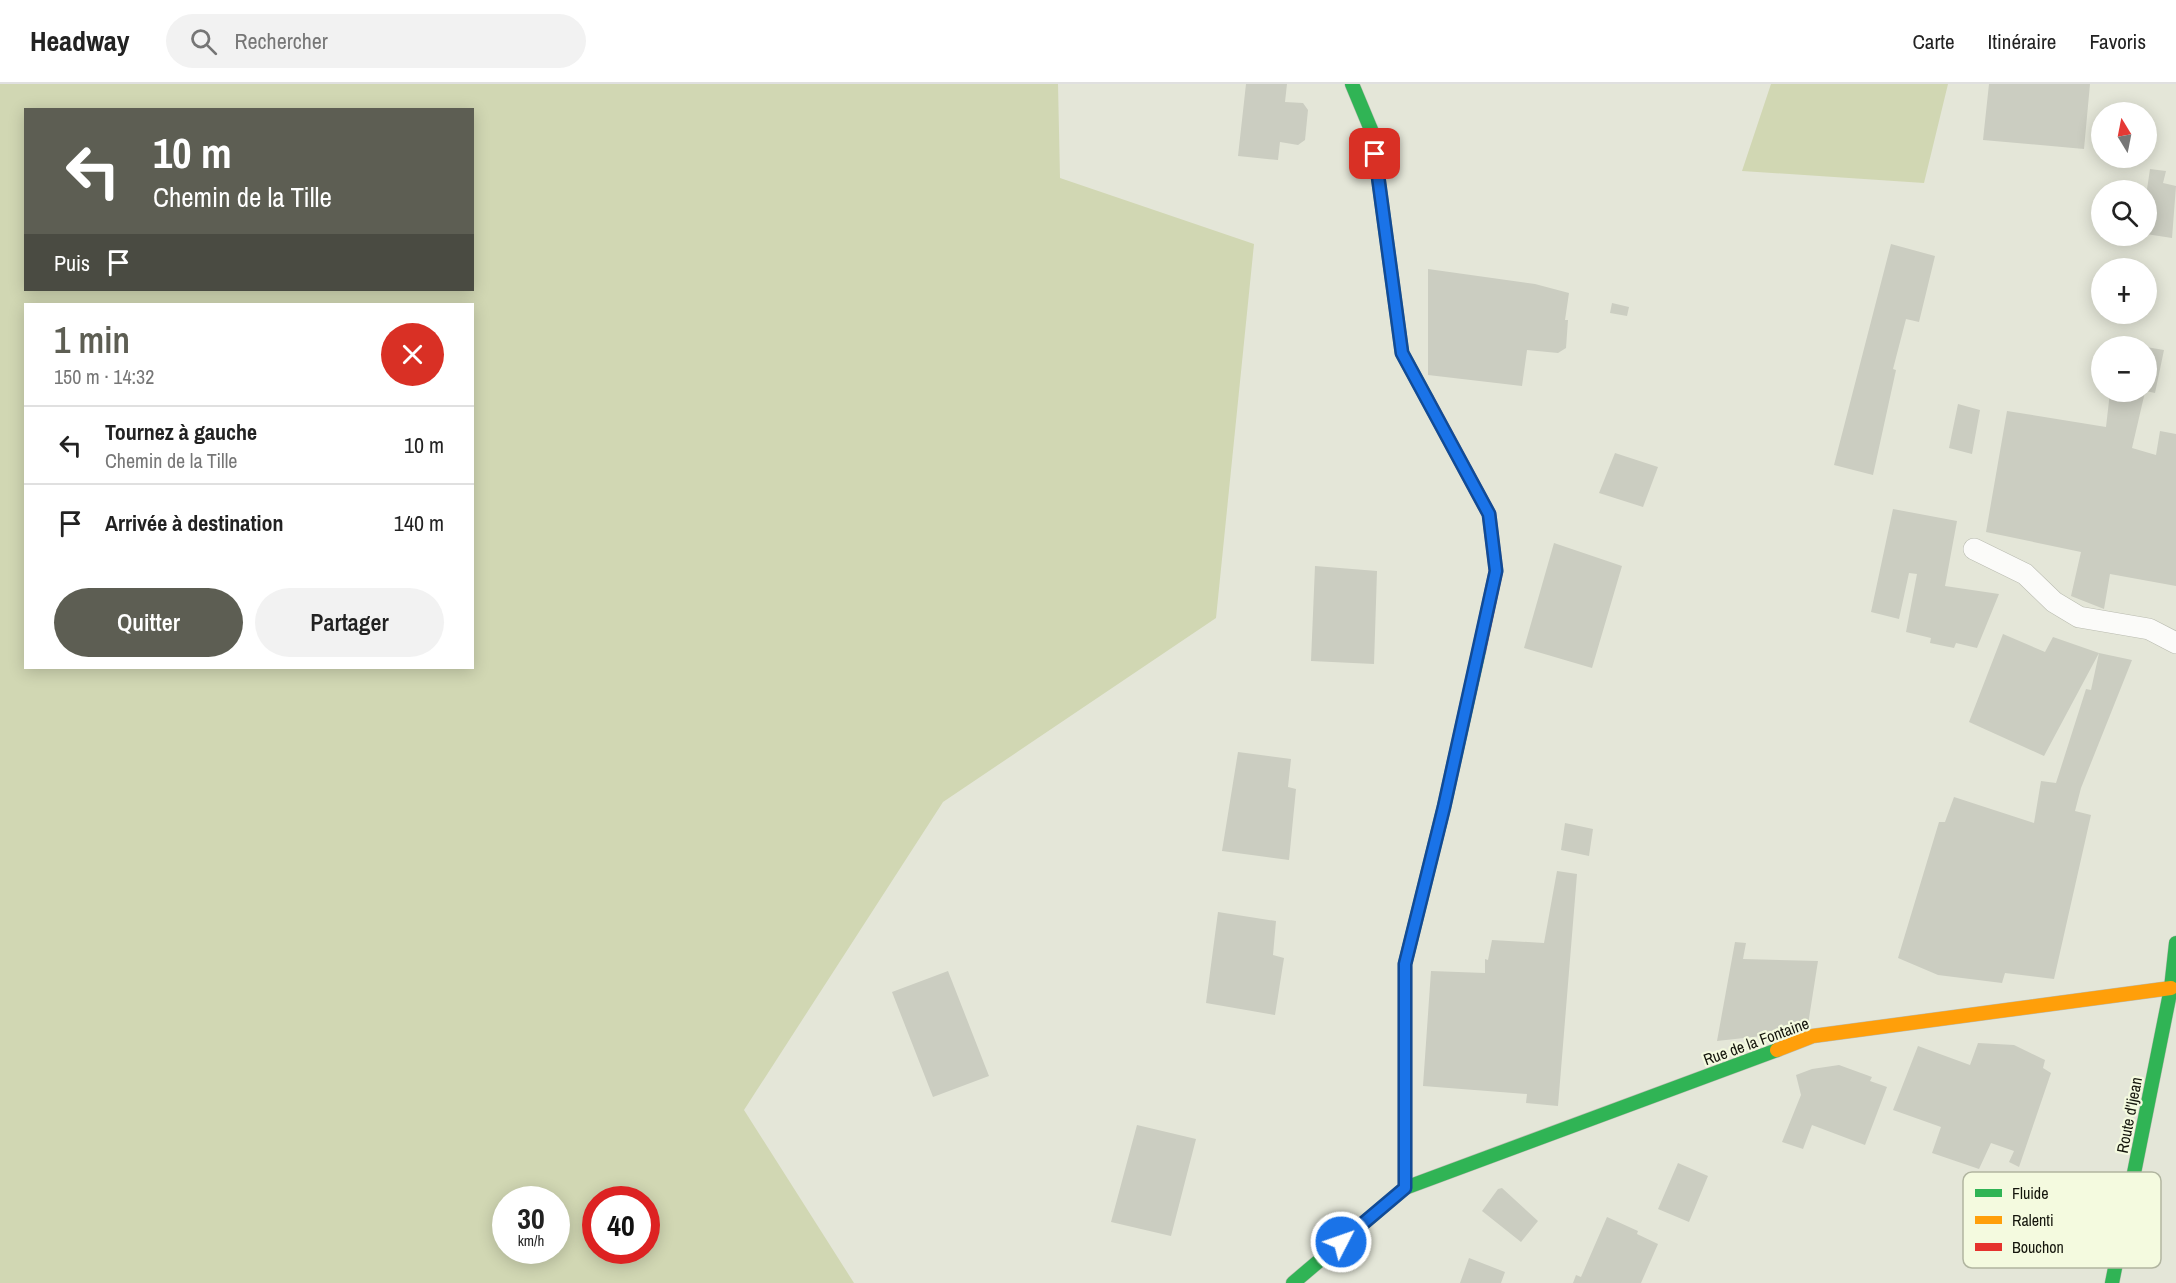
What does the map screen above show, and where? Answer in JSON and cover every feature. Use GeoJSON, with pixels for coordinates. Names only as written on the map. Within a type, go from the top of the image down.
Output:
{"type":"FeatureCollection","features":[{"type":"Feature","properties":{"kind":"street"},"geometry":{"type":"LineString","coordinates":[[1352,84],[1372,132],[1402,353],[1489,514],[1496,571],[1444,807],[1405,964],[1405,1188]]}},
{"type":"Feature","properties":{"kind":"street","name":"Route d'Ijean"},"geometry":{"type":"LineString","coordinates":[[2134,1172],[2171,988],[2176,943]]}},
{"type":"Feature","properties":{"kind":"street","name":"Rue de la Fontaine"},"geometry":{"type":"LineString","coordinates":[[1293,1283],[1405,1188],[1813,1036],[2171,988]]}},
{"type":"Feature","properties":{"kind":"street","name":"Route d'Ijean"},"geometry":{"type":"LineString","coordinates":[[2112,1283],[2115,1268]]}},
{"type":"Feature","properties":{"kind":"lane"},"geometry":{"type":"LineString","coordinates":[[1974,549],[2025,574],[2054,603],[2079,617],[2150,629],[2176,644]]}},
{"type":"Feature","properties":{"kind":"green space"},"geometry":{"type":"Polygon","coordinates":[[[0,84],[1058,84],[1060,178],[1254,244],[1216,618],[943,802],[744,1110],[854,1283],[0,1283],[0,84]]]}},
{"type":"Feature","properties":{"kind":"green space"},"geometry":{"type":"Polygon","coordinates":[[[1771,84],[1948,84],[1924,183],[1742,171],[1771,84]]]}},
{"type":"Feature","properties":{"kind":"building"},"geometry":{"type":"Polygon","coordinates":[[[1246,84],[1287,84],[1285,102],[1303,103],[1308,110],[1305,140],[1298,145],[1280,142],[1278,160],[1238,156],[1246,84]]]}},
{"type":"Feature","properties":{"kind":"building"},"geometry":{"type":"Polygon","coordinates":[[[1989,84],[2090,84],[2084,149],[1983,140],[1989,84]]]}},
{"type":"Feature","properties":{"kind":"building"},"geometry":{"type":"Polygon","coordinates":[[[2150,169],[2166,171],[2163,183],[2176,186],[2172,238],[2157,236],[2157,180],[2148,180],[2150,169]]]}},
{"type":"Feature","properties":{"kind":"building"},"geometry":{"type":"Polygon","coordinates":[[[1891,244],[1935,256],[1919,322],[1906,319],[1893,369],[1896,370],[1873,475],[1834,465],[1891,244]]]}},
{"type":"Feature","properties":{"kind":"building"},"geometry":{"type":"Polygon","coordinates":[[[1428,269],[1535,284],[1569,293],[1565,320],[1568,320],[1566,348],[1558,353],[1527,350],[1522,386],[1428,375],[1428,269]]]}},
{"type":"Feature","properties":{"kind":"building"},"geometry":{"type":"Polygon","coordinates":[[[1612,303],[1629,307],[1627,316],[1610,313],[1612,303]]]}},
{"type":"Feature","properties":{"kind":"building"},"geometry":{"type":"Polygon","coordinates":[[[2157,349],[2164,350],[2157,383],[2157,349]]]}},
{"type":"Feature","properties":{"kind":"building"},"geometry":{"type":"Polygon","coordinates":[[[2109,402],[2143,402],[2132,448],[2156,455],[2160,431],[2176,434],[2176,586],[2110,574],[2104,609],[2071,596],[2081,552],[1986,532],[2007,411],[2106,427],[2109,402]]]}},
{"type":"Feature","properties":{"kind":"building"},"geometry":{"type":"Polygon","coordinates":[[[1958,404],[1980,410],[1972,454],[1949,448],[1958,404]]]}},
{"type":"Feature","properties":{"kind":"building"},"geometry":{"type":"Polygon","coordinates":[[[1615,453],[1658,467],[1643,507],[1599,493],[1615,453]]]}},
{"type":"Feature","properties":{"kind":"building"},"geometry":{"type":"Polygon","coordinates":[[[1893,509],[1957,521],[1945,586],[1999,594],[1977,648],[1956,643],[1954,648],[1930,643],[1931,638],[1906,632],[1917,574],[1909,573],[1899,619],[1871,612],[1893,509]]]}},
{"type":"Feature","properties":{"kind":"building"},"geometry":{"type":"Polygon","coordinates":[[[1554,543],[1622,566],[1592,668],[1524,648],[1554,543]]]}},
{"type":"Feature","properties":{"kind":"building"},"geometry":{"type":"Polygon","coordinates":[[[1315,566],[1377,571],[1374,664],[1311,661],[1315,566]]]}},
{"type":"Feature","properties":{"kind":"building"},"geometry":{"type":"Polygon","coordinates":[[[2003,634],[2045,652],[2053,637],[2099,653],[2044,756],[1969,722],[2003,634]]]}},
{"type":"Feature","properties":{"kind":"building"},"geometry":{"type":"Polygon","coordinates":[[[2099,653],[2132,660],[2081,788],[2075,811],[2091,815],[2054,979],[2005,973],[2002,983],[1938,975],[1898,958],[1939,822],[1945,822],[1954,797],[2034,823],[2041,781],[2056,783],[2086,689],[2091,690],[2099,653]]]}},
{"type":"Feature","properties":{"kind":"building"},"geometry":{"type":"Polygon","coordinates":[[[1238,752],[1291,759],[1288,787],[1296,789],[1289,860],[1222,851],[1238,752]]]}},
{"type":"Feature","properties":{"kind":"building"},"geometry":{"type":"Polygon","coordinates":[[[1565,823],[1593,829],[1589,856],[1561,850],[1565,823]]]}},
{"type":"Feature","properties":{"kind":"building"},"geometry":{"type":"Polygon","coordinates":[[[1557,871],[1577,874],[1558,1106],[1526,1103],[1527,1094],[1423,1086],[1431,971],[1485,973],[1485,959],[1488,960],[1492,940],[1544,943],[1557,871]]]}},
{"type":"Feature","properties":{"kind":"building"},"geometry":{"type":"Polygon","coordinates":[[[1218,912],[1276,921],[1273,955],[1284,958],[1275,1015],[1206,1003],[1218,912]]]}},
{"type":"Feature","properties":{"kind":"building"},"geometry":{"type":"Polygon","coordinates":[[[1735,942],[1746,943],[1743,959],[1818,961],[1807,1031],[1717,1041],[1735,942]]]}},
{"type":"Feature","properties":{"kind":"building"},"geometry":{"type":"Polygon","coordinates":[[[948,971],[989,1076],[933,1097],[892,992],[948,971]]]}},
{"type":"Feature","properties":{"kind":"building"},"geometry":{"type":"Polygon","coordinates":[[[1978,1043],[2014,1045],[2045,1060],[2043,1068],[2051,1073],[2019,1167],[2009,1162],[2014,1151],[1991,1143],[1979,1169],[1932,1153],[1941,1127],[1893,1110],[1918,1046],[1970,1065],[1978,1043]]]}},
{"type":"Feature","properties":{"kind":"building"},"geometry":{"type":"Polygon","coordinates":[[[1839,1065],[1872,1077],[1870,1081],[1887,1087],[1865,1145],[1812,1125],[1803,1149],[1782,1142],[1801,1095],[1796,1075],[1812,1069],[1839,1065]]]}},
{"type":"Feature","properties":{"kind":"building"},"geometry":{"type":"Polygon","coordinates":[[[1137,1125],[1196,1139],[1171,1236],[1111,1222],[1137,1125]]]}},
{"type":"Feature","properties":{"kind":"building"},"geometry":{"type":"Polygon","coordinates":[[[1678,1163],[1708,1176],[1689,1222],[1658,1209],[1678,1163]]]}},
{"type":"Feature","properties":{"kind":"building"},"geometry":{"type":"Polygon","coordinates":[[[1502,1188],[1538,1221],[1521,1242],[1482,1211],[1498,1189],[1502,1188]]]}},
{"type":"Feature","properties":{"kind":"building"},"geometry":{"type":"Polygon","coordinates":[[[1607,1217],[1638,1231],[1637,1234],[1658,1244],[1641,1283],[1573,1283],[1576,1275],[1581,1277],[1607,1217]]]}},
{"type":"Feature","properties":{"kind":"building"},"geometry":{"type":"Polygon","coordinates":[[[1469,1258],[1505,1272],[1501,1283],[1460,1283],[1469,1258]]]}},
{"type":"Feature","properties":{"kind":"traffic: fast"},"geometry":{"type":"LineString","coordinates":[[1352,84],[1372,132],[1402,353],[1427,399]]}},
{"type":"Feature","properties":{"kind":"traffic: fast"},"geometry":{"type":"LineString","coordinates":[[1405,1188],[1405,964],[1444,807],[1479,650]]}},
{"type":"Feature","properties":{"kind":"traffic: fast"},"geometry":{"type":"LineString","coordinates":[[2134,1172],[2171,988],[2176,943]]}},
{"type":"Feature","properties":{"kind":"traffic: fast"},"geometry":{"type":"LineString","coordinates":[[1293,1283],[1405,1188],[1777,1050]]}},
{"type":"Feature","properties":{"kind":"traffic: fast"},"geometry":{"type":"LineString","coordinates":[[2112,1283],[2115,1268]]}},
{"type":"Feature","properties":{"kind":"traffic: slow"},"geometry":{"type":"LineString","coordinates":[[1777,1050],[1813,1036],[2171,988]]}},
{"type":"Feature","properties":{"kind":"traffic: jam"},"geometry":{"type":"LineString","coordinates":[[1427,399],[1489,514],[1496,571],[1479,650]]}},
{"type":"Feature","properties":{"kind":"route"},"geometry":{"type":"LineString","coordinates":[[1341,1242],[1405,1188],[1405,964],[1444,807],[1496,571],[1489,514],[1402,353],[1375,154]]}}]}
